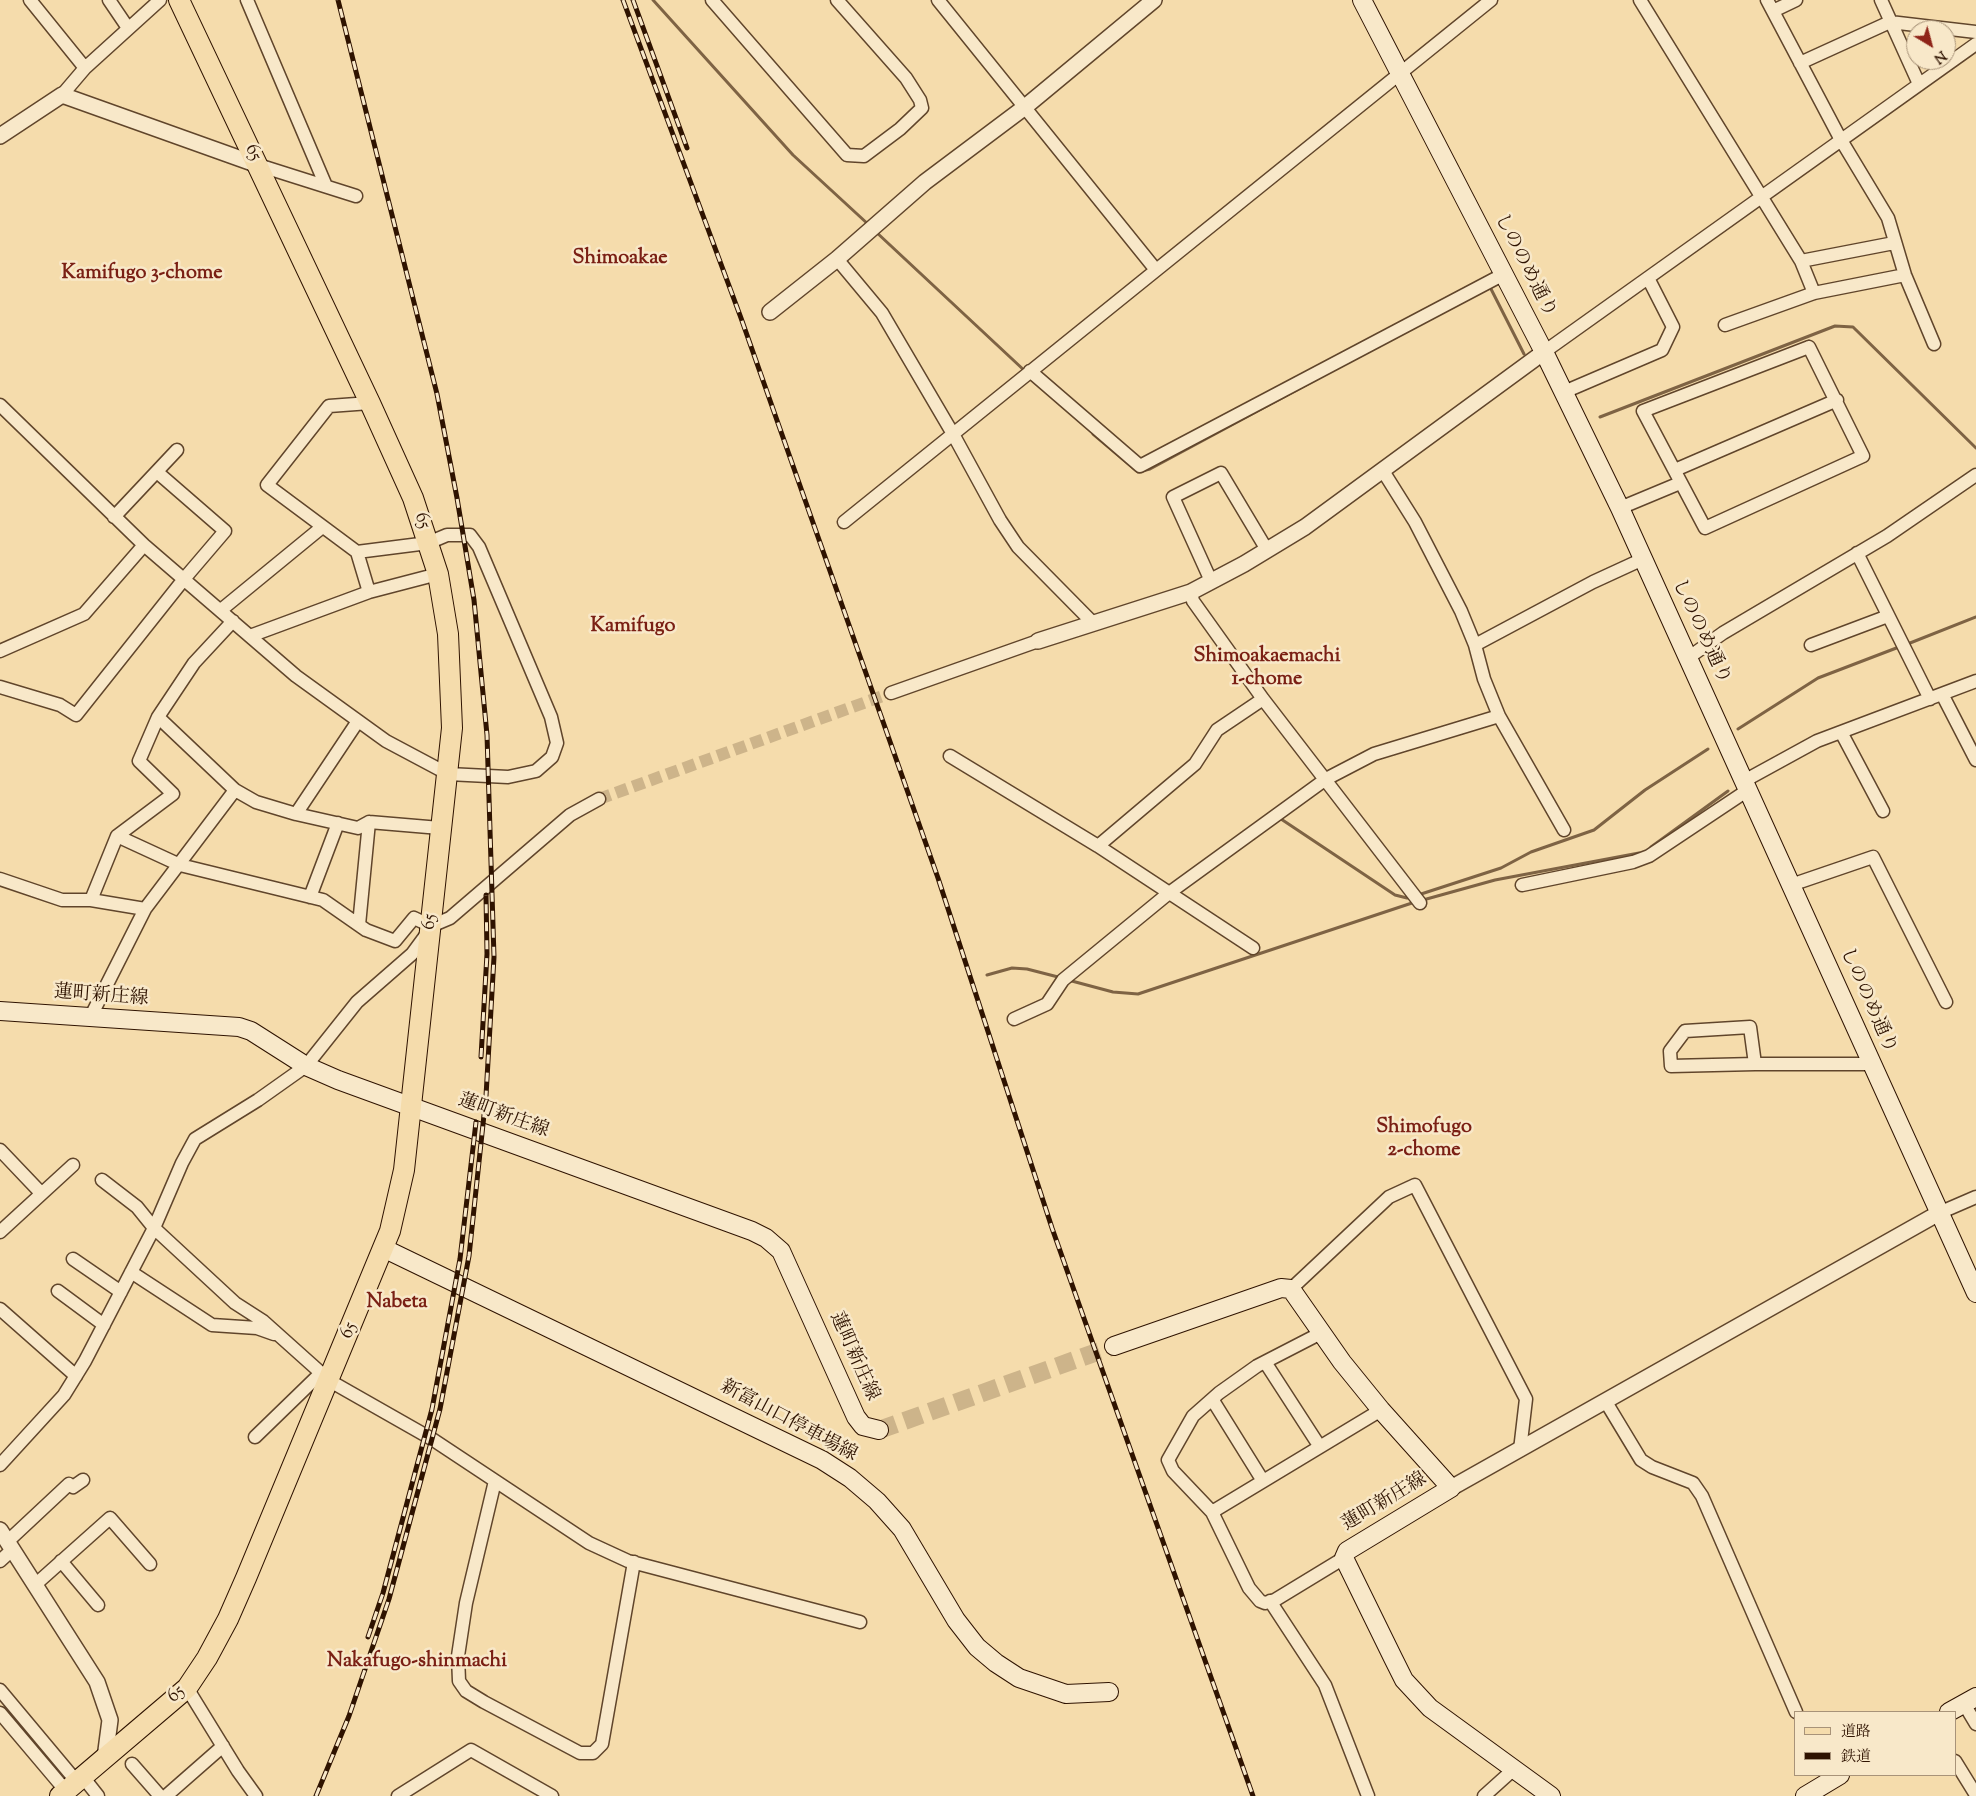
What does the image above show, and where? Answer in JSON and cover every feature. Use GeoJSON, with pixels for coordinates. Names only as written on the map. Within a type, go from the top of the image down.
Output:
{"type":"FeatureCollection","features":[{"type":"Feature","properties":{"kind":"main road","name":"65"},"geometry":{"type":"LineString","coordinates":[[70,1788],[187,1688],[228,1619],[325,1377],[392,1225],[404,1170],[452,728],[448,634],[438,574],[413,498],[179,0]]}},
{"type":"Feature","properties":{"kind":"main road","name":"しののめ通り"},"geometry":{"type":"LineString","coordinates":[[1362,0],[1544,352],[1620,508],[1976,1293]]}},
{"type":"Feature","properties":{"kind":"main road","name":"蓮町新庄線"},"geometry":{"type":"LineString","coordinates":[[0,1011],[239,1027],[251,1031],[306,1066],[338,1080],[752,1231],[766,1238],[781,1251],[856,1418],[863,1426],[879,1430]]}},
{"type":"Feature","properties":{"kind":"main road","name":"新富山口停車場線"},"geometry":{"type":"LineString","coordinates":[[383,1248],[822,1460],[850,1478],[877,1501],[902,1529],[956,1620],[978,1647],[996,1663],[1019,1678],[1066,1694],[1109,1692]]}},
{"type":"Feature","properties":{"kind":"main road"},"geometry":{"type":"LineString","coordinates":[[1114,1346],[1280,1288],[1291,1289]]}},
{"type":"Feature","properties":{"kind":"main road","name":"蓮町新庄線"},"geometry":{"type":"LineString","coordinates":[[1291,1289],[1321,1333],[1381,1410],[1451,1488],[1347,1551],[1344,1558],[1404,1680],[1430,1708],[1551,1796]]}},
{"type":"Feature","properties":{"kind":"main road"},"geometry":{"type":"LineString","coordinates":[[1804,1796],[1830,1777]]}},
{"type":"Feature","properties":{"kind":"street"},"geometry":{"type":"LineString","coordinates":[[30,0],[85,68]]}},
{"type":"Feature","properties":{"kind":"street"},"geometry":{"type":"LineString","coordinates":[[110,0],[128,28]]}},
{"type":"Feature","properties":{"kind":"street"},"geometry":{"type":"LineString","coordinates":[[0,136],[62,95],[85,68],[160,0]]}},
{"type":"Feature","properties":{"kind":"street"},"geometry":{"type":"LineString","coordinates":[[247,0],[326,186]]}},
{"type":"Feature","properties":{"kind":"street"},"geometry":{"type":"LineString","coordinates":[[712,0],[847,155],[864,156],[900,130],[922,108],[920,100],[906,78],[837,0]]}},
{"type":"Feature","properties":{"kind":"street"},"geometry":{"type":"LineString","coordinates":[[938,0],[1156,270]]}},
{"type":"Feature","properties":{"kind":"street"},"geometry":{"type":"LineString","coordinates":[[770,312],[837,259],[925,182],[1025,107],[1154,0]]}},
{"type":"Feature","properties":{"kind":"street"},"geometry":{"type":"LineString","coordinates":[[844,522],[1491,0]]}},
{"type":"Feature","properties":{"kind":"street"},"geometry":{"type":"LineString","coordinates":[[1640,0],[1801,261],[1814,292]]}},
{"type":"Feature","properties":{"kind":"street"},"geometry":{"type":"LineString","coordinates":[[1796,0],[1770,6],[1841,140],[1888,218],[1905,275],[1934,344]]}},
{"type":"Feature","properties":{"kind":"street"},"geometry":{"type":"LineString","coordinates":[[1880,0],[1919,84]]}},
{"type":"Feature","properties":{"kind":"street"},"geometry":{"type":"LineString","coordinates":[[1800,62],[1890,22],[1976,32]]}},
{"type":"Feature","properties":{"kind":"street"},"geometry":{"type":"LineString","coordinates":[[891,692],[1038,641],[1191,592],[1267,550],[1305,527],[1383,472],[1544,352],[1976,44]]}},
{"type":"Feature","properties":{"kind":"street"},"geometry":{"type":"LineString","coordinates":[[62,95],[258,165],[356,196]]}},
{"type":"Feature","properties":{"kind":"street"},"geometry":{"type":"LineString","coordinates":[[1801,261],[1894,243]]}},
{"type":"Feature","properties":{"kind":"street"},"geometry":{"type":"LineString","coordinates":[[837,259],[882,313],[953,434],[1000,520],[1018,547],[1094,624]]}},
{"type":"Feature","properties":{"kind":"street"},"geometry":{"type":"LineString","coordinates":[[1030,372],[1140,466],[1504,274]]}},
{"type":"Feature","properties":{"kind":"street"},"geometry":{"type":"LineString","coordinates":[[1725,325],[1814,292],[1905,275]]}},
{"type":"Feature","properties":{"kind":"street"},"geometry":{"type":"LineString","coordinates":[[1564,392],[1662,350],[1673,326],[1648,278]]}},
{"type":"Feature","properties":{"kind":"street"},"geometry":{"type":"LineString","coordinates":[[1808,347],[1837,400],[1863,456],[1705,528],[1643,411],[1808,347]]}},
{"type":"Feature","properties":{"kind":"street"},"geometry":{"type":"LineString","coordinates":[[1674,470],[1837,400]]}},
{"type":"Feature","properties":{"kind":"street"},"geometry":{"type":"LineString","coordinates":[[369,592],[357,552],[321,528],[267,485],[329,406],[370,403]]}},
{"type":"Feature","properties":{"kind":"street"},"geometry":{"type":"LineString","coordinates":[[0,405],[144,545],[296,676],[386,741],[448,774],[508,777],[536,771],[552,757],[557,743],[551,717],[479,547],[470,535],[447,536],[428,543],[357,552]]}},
{"type":"Feature","properties":{"kind":"street"},"geometry":{"type":"LineString","coordinates":[[114,517],[177,450]]}},
{"type":"Feature","properties":{"kind":"street"},"geometry":{"type":"LineString","coordinates":[[0,687],[60,705],[76,715],[184,579],[225,531],[157,472]]}},
{"type":"Feature","properties":{"kind":"street"},"geometry":{"type":"LineString","coordinates":[[1383,472],[1415,522],[1438,563],[1476,646],[1484,679],[1499,716],[1564,830]]}},
{"type":"Feature","properties":{"kind":"street"},"geometry":{"type":"LineString","coordinates":[[1211,581],[1173,497],[1221,473],[1267,550]]}},
{"type":"Feature","properties":{"kind":"street"},"geometry":{"type":"LineString","coordinates":[[1688,658],[1723,633],[1857,553],[1976,475]]}},
{"type":"Feature","properties":{"kind":"street"},"geometry":{"type":"LineString","coordinates":[[1620,508],[1680,483]]}},
{"type":"Feature","properties":{"kind":"street"},"geometry":{"type":"LineString","coordinates":[[221,610],[321,528]]}},
{"type":"Feature","properties":{"kind":"street"},"geometry":{"type":"LineString","coordinates":[[0,651],[84,614],[144,545]]}},
{"type":"Feature","properties":{"kind":"street"},"geometry":{"type":"LineString","coordinates":[[1857,553],[1930,699]]}},
{"type":"Feature","properties":{"kind":"street"},"geometry":{"type":"LineString","coordinates":[[1476,646],[1593,582],[1643,559]]}},
{"type":"Feature","properties":{"kind":"street"},"geometry":{"type":"LineString","coordinates":[[250,636],[369,592],[438,574]]}},
{"type":"Feature","properties":{"kind":"street"},"geometry":{"type":"LineString","coordinates":[[1191,592],[1193,601],[1263,700],[1326,779],[1420,903]]}},
{"type":"Feature","properties":{"kind":"street"},"geometry":{"type":"LineString","coordinates":[[1811,645],[1888,616]]}},
{"type":"Feature","properties":{"kind":"street"},"geometry":{"type":"LineString","coordinates":[[91,900],[117,836],[173,794],[139,761],[158,717],[194,663],[233,621]]}},
{"type":"Feature","properties":{"kind":"street"},"geometry":{"type":"LineString","coordinates":[[1522,885],[1633,862],[1649,856],[1746,785],[1817,741],[1976,681]]}},
{"type":"Feature","properties":{"kind":"street"},"geometry":{"type":"LineString","coordinates":[[1942,694],[1976,760]]}},
{"type":"Feature","properties":{"kind":"street"},"geometry":{"type":"LineString","coordinates":[[1098,846],[1195,764],[1217,730],[1263,700]]}},
{"type":"Feature","properties":{"kind":"street"},"geometry":{"type":"LineString","coordinates":[[1014,1019],[1047,1004],[1063,980],[1169,893],[1326,779],[1374,754],[1499,716]]}},
{"type":"Feature","properties":{"kind":"street"},"geometry":{"type":"LineString","coordinates":[[158,717],[235,790],[256,802],[296,814],[358,828],[369,822],[440,828]]}},
{"type":"Feature","properties":{"kind":"street"},"geometry":{"type":"LineString","coordinates":[[296,814],[358,722]]}},
{"type":"Feature","properties":{"kind":"street"},"geometry":{"type":"LineString","coordinates":[[1841,732],[1883,811]]}},
{"type":"Feature","properties":{"kind":"street"},"geometry":{"type":"LineString","coordinates":[[950,756],[1098,846],[1253,948]]}},
{"type":"Feature","properties":{"kind":"street"},"geometry":{"type":"LineString","coordinates":[[90,1018],[145,909],[235,790]]}},
{"type":"Feature","properties":{"kind":"street"},"geometry":{"type":"LineString","coordinates":[[0,1465],[64,1395],[76,1376],[154,1228],[182,1163],[196,1139],[258,1100],[306,1066],[357,1002],[422,944],[431,926],[450,918],[570,815],[599,799]]}},
{"type":"Feature","properties":{"kind":"street"},"geometry":{"type":"LineString","coordinates":[[359,925],[369,822]]}},
{"type":"Feature","properties":{"kind":"street"},"geometry":{"type":"LineString","coordinates":[[310,897],[338,823]]}},
{"type":"Feature","properties":{"kind":"street"},"geometry":{"type":"LineString","coordinates":[[117,836],[180,865],[323,900],[359,925],[395,941],[414,918],[431,926]]}},
{"type":"Feature","properties":{"kind":"street"},"geometry":{"type":"LineString","coordinates":[[1791,885],[1873,857],[1946,1002]]}},
{"type":"Feature","properties":{"kind":"street"},"geometry":{"type":"LineString","coordinates":[[0,879],[62,900],[91,900],[145,909]]}},
{"type":"Feature","properties":{"kind":"street"},"geometry":{"type":"LineString","coordinates":[[1754,1064],[1750,1027],[1685,1031],[1670,1051],[1671,1066],[1872,1064]]}},
{"type":"Feature","properties":{"kind":"street"},"geometry":{"type":"LineString","coordinates":[[0,1150],[41,1193]]}},
{"type":"Feature","properties":{"kind":"street"},"geometry":{"type":"LineString","coordinates":[[0,1232],[73,1165]]}},
{"type":"Feature","properties":{"kind":"street"},"geometry":{"type":"LineString","coordinates":[[102,1180],[137,1207],[154,1228],[235,1303],[263,1321],[325,1377],[432,1439],[589,1543],[634,1562],[860,1622]]}},
{"type":"Feature","properties":{"kind":"street"},"geometry":{"type":"LineString","coordinates":[[1291,1289],[1389,1197],[1414,1186],[1526,1399],[1520,1450]]}},
{"type":"Feature","properties":{"kind":"street"},"geometry":{"type":"LineString","coordinates":[[1451,1488],[1939,1213],[1976,1196]]}},
{"type":"Feature","properties":{"kind":"street"},"geometry":{"type":"LineString","coordinates":[[73,1259],[121,1292]]}},
{"type":"Feature","properties":{"kind":"street"},"geometry":{"type":"LineString","coordinates":[[131,1272],[212,1325],[257,1328],[279,1336]]}},
{"type":"Feature","properties":{"kind":"street"},"geometry":{"type":"LineString","coordinates":[[58,1291],[104,1325]]}},
{"type":"Feature","properties":{"kind":"street"},"geometry":{"type":"LineString","coordinates":[[0,1309],[76,1376]]}},
{"type":"Feature","properties":{"kind":"street"},"geometry":{"type":"LineString","coordinates":[[1321,1333],[1265,1362],[1212,1399],[1194,1416],[1168,1460],[1173,1471],[1212,1512],[1249,1588],[1260,1601],[1270,1601],[1344,1558]]}},
{"type":"Feature","properties":{"kind":"street"},"geometry":{"type":"LineString","coordinates":[[1265,1362],[1320,1447]]}},
{"type":"Feature","properties":{"kind":"street"},"geometry":{"type":"LineString","coordinates":[[255,1437],[325,1377]]}},
{"type":"Feature","properties":{"kind":"street"},"geometry":{"type":"LineString","coordinates":[[1212,1399],[1264,1481]]}},
{"type":"Feature","properties":{"kind":"street"},"geometry":{"type":"LineString","coordinates":[[1606,1402],[1641,1460],[1652,1468],[1693,1483],[1702,1496],[1796,1711]]}},
{"type":"Feature","properties":{"kind":"street"},"geometry":{"type":"LineString","coordinates":[[1212,1512],[1381,1410]]}},
{"type":"Feature","properties":{"kind":"street"},"geometry":{"type":"LineString","coordinates":[[0,1561],[7,1541],[70,1484],[73,1487],[83,1480]]}},
{"type":"Feature","properties":{"kind":"street"},"geometry":{"type":"LineString","coordinates":[[495,1481],[466,1603],[458,1656],[459,1681],[466,1691],[484,1702],[580,1753],[593,1753],[602,1744],[634,1562]]}},
{"type":"Feature","properties":{"kind":"street"},"geometry":{"type":"LineString","coordinates":[[36,1584],[110,1518],[150,1564]]}},
{"type":"Feature","properties":{"kind":"street"},"geometry":{"type":"LineString","coordinates":[[7,1541],[97,1682],[110,1720],[105,1758]]}},
{"type":"Feature","properties":{"kind":"street"},"geometry":{"type":"LineString","coordinates":[[61,1561],[98,1605]]}},
{"type":"Feature","properties":{"kind":"street"},"geometry":{"type":"LineString","coordinates":[[1270,1601],[1325,1685],[1368,1796]]}},
{"type":"Feature","properties":{"kind":"street"},"geometry":{"type":"LineString","coordinates":[[187,1688],[256,1796]]}},
{"type":"Feature","properties":{"kind":"street"},"geometry":{"type":"LineString","coordinates":[[0,1690],[70,1788]]}},
{"type":"Feature","properties":{"kind":"street"},"geometry":{"type":"LineString","coordinates":[[1963,1704],[1976,1724]]}},
{"type":"Feature","properties":{"kind":"street"},"geometry":{"type":"LineString","coordinates":[[0,1713],[70,1788],[98,1796]]}},
{"type":"Feature","properties":{"kind":"street"},"geometry":{"type":"LineString","coordinates":[[166,1796],[223,1746]]}},
{"type":"Feature","properties":{"kind":"street"},"geometry":{"type":"LineString","coordinates":[[398,1796],[471,1750],[552,1796]]}},
{"type":"Feature","properties":{"kind":"street"},"geometry":{"type":"LineString","coordinates":[[1956,1763],[1976,1795]]}},
{"type":"Feature","properties":{"kind":"street"},"geometry":{"type":"LineString","coordinates":[[132,1764],[160,1796]]}},
{"type":"Feature","properties":{"kind":"street"},"geometry":{"type":"LineString","coordinates":[[1484,1796],[1514,1769]]}},
{"type":"Feature","properties":{"kind":"waterway"},"geometry":{"type":"LineString","coordinates":[[653,0],[793,155],[869,225]]}},
{"type":"Feature","properties":{"kind":"waterway"},"geometry":{"type":"LineString","coordinates":[[875,231],[1026,372]]}},
{"type":"Feature","properties":{"kind":"waterway"},"geometry":{"type":"LineString","coordinates":[[1488,288],[1490,287],[1524,354]]}},
{"type":"Feature","properties":{"kind":"waterway"},"geometry":{"type":"LineString","coordinates":[[1600,417],[1835,326],[1853,327],[1976,448]]}},
{"type":"Feature","properties":{"kind":"waterway"},"geometry":{"type":"LineString","coordinates":[[1093,434],[1138,472],[1150,469],[1319,378]]}},
{"type":"Feature","properties":{"kind":"waterway"},"geometry":{"type":"LineString","coordinates":[[1905,645],[1976,617]]}},
{"type":"Feature","properties":{"kind":"waterway"},"geometry":{"type":"LineString","coordinates":[[1738,729],[1818,678],[1899,647]]}},
{"type":"Feature","properties":{"kind":"waterway"},"geometry":{"type":"LineString","coordinates":[[1418,895],[1501,868],[1531,852],[1594,830],[1645,790],[1708,749]]}},
{"type":"Feature","properties":{"kind":"waterway"},"geometry":{"type":"LineString","coordinates":[[1651,847],[1728,791]]}},
{"type":"Feature","properties":{"kind":"waterway"},"geometry":{"type":"LineString","coordinates":[[1281,819],[1395,895],[1407,898],[1412,896]]}},
{"type":"Feature","properties":{"kind":"waterway"},"geometry":{"type":"LineString","coordinates":[[1423,900],[1495,880],[1639,853]]}},
{"type":"Feature","properties":{"kind":"waterway"},"geometry":{"type":"LineString","coordinates":[[1068,980],[1113,992],[1138,994],[1415,902]]}},
{"type":"Feature","properties":{"kind":"waterway"},"geometry":{"type":"LineString","coordinates":[[987,975],[1012,968],[1027,969],[1062,978]]}},
{"type":"Feature","properties":{"kind":"tunnel"},"geometry":{"type":"LineString","coordinates":[[599,799],[891,693]]}},
{"type":"Feature","properties":{"kind":"tunnel"},"geometry":{"type":"LineString","coordinates":[[879,1430],[1114,1346]]}},
{"type":"Feature","properties":{"kind":"railway"},"geometry":{"type":"LineString","coordinates":[[316,1796],[349,1716],[389,1599],[440,1409],[469,1256],[486,1096],[494,957],[487,735],[474,600],[437,394],[338,0]]}},
{"type":"Feature","properties":{"kind":"railway"},"geometry":{"type":"LineString","coordinates":[[623,0],[741,318],[938,878],[1052,1228],[1253,1796]]}},
{"type":"Feature","properties":{"kind":"railway"},"geometry":{"type":"LineString","coordinates":[[633,0],[687,148]]}},
{"type":"Feature","properties":{"kind":"railway"},"geometry":{"type":"LineString","coordinates":[[481,1057],[487,954],[486,895]]}},
{"type":"Feature","properties":{"kind":"railway"},"geometry":{"type":"LineString","coordinates":[[368,1637],[383,1593],[432,1409],[460,1259],[476,1122]]}},
{"type":"Feature","properties":{"kind":"district","name":"Shimoakae"},"geometry":{"type":"Point","coordinates":[620,260]}},
{"type":"Feature","properties":{"kind":"district","name":"Kamifugo 3-chome"},"geometry":{"type":"Point","coordinates":[142,275]}},
{"type":"Feature","properties":{"kind":"district","name":"Kamifugo"},"geometry":{"type":"Point","coordinates":[633,628]}},
{"type":"Feature","properties":{"kind":"district","name":"Shimoakaemachi 1-chome"},"geometry":{"type":"Point","coordinates":[1267,670]}},
{"type":"Feature","properties":{"kind":"district","name":"Shimofugo 2-chome"},"geometry":{"type":"Point","coordinates":[1424,1140]}},
{"type":"Feature","properties":{"kind":"district","name":"Nabeta"},"geometry":{"type":"Point","coordinates":[397,1304]}},
{"type":"Feature","properties":{"kind":"district","name":"Nakafugo-shinmachi"},"geometry":{"type":"Point","coordinates":[417,1663]}}]}
